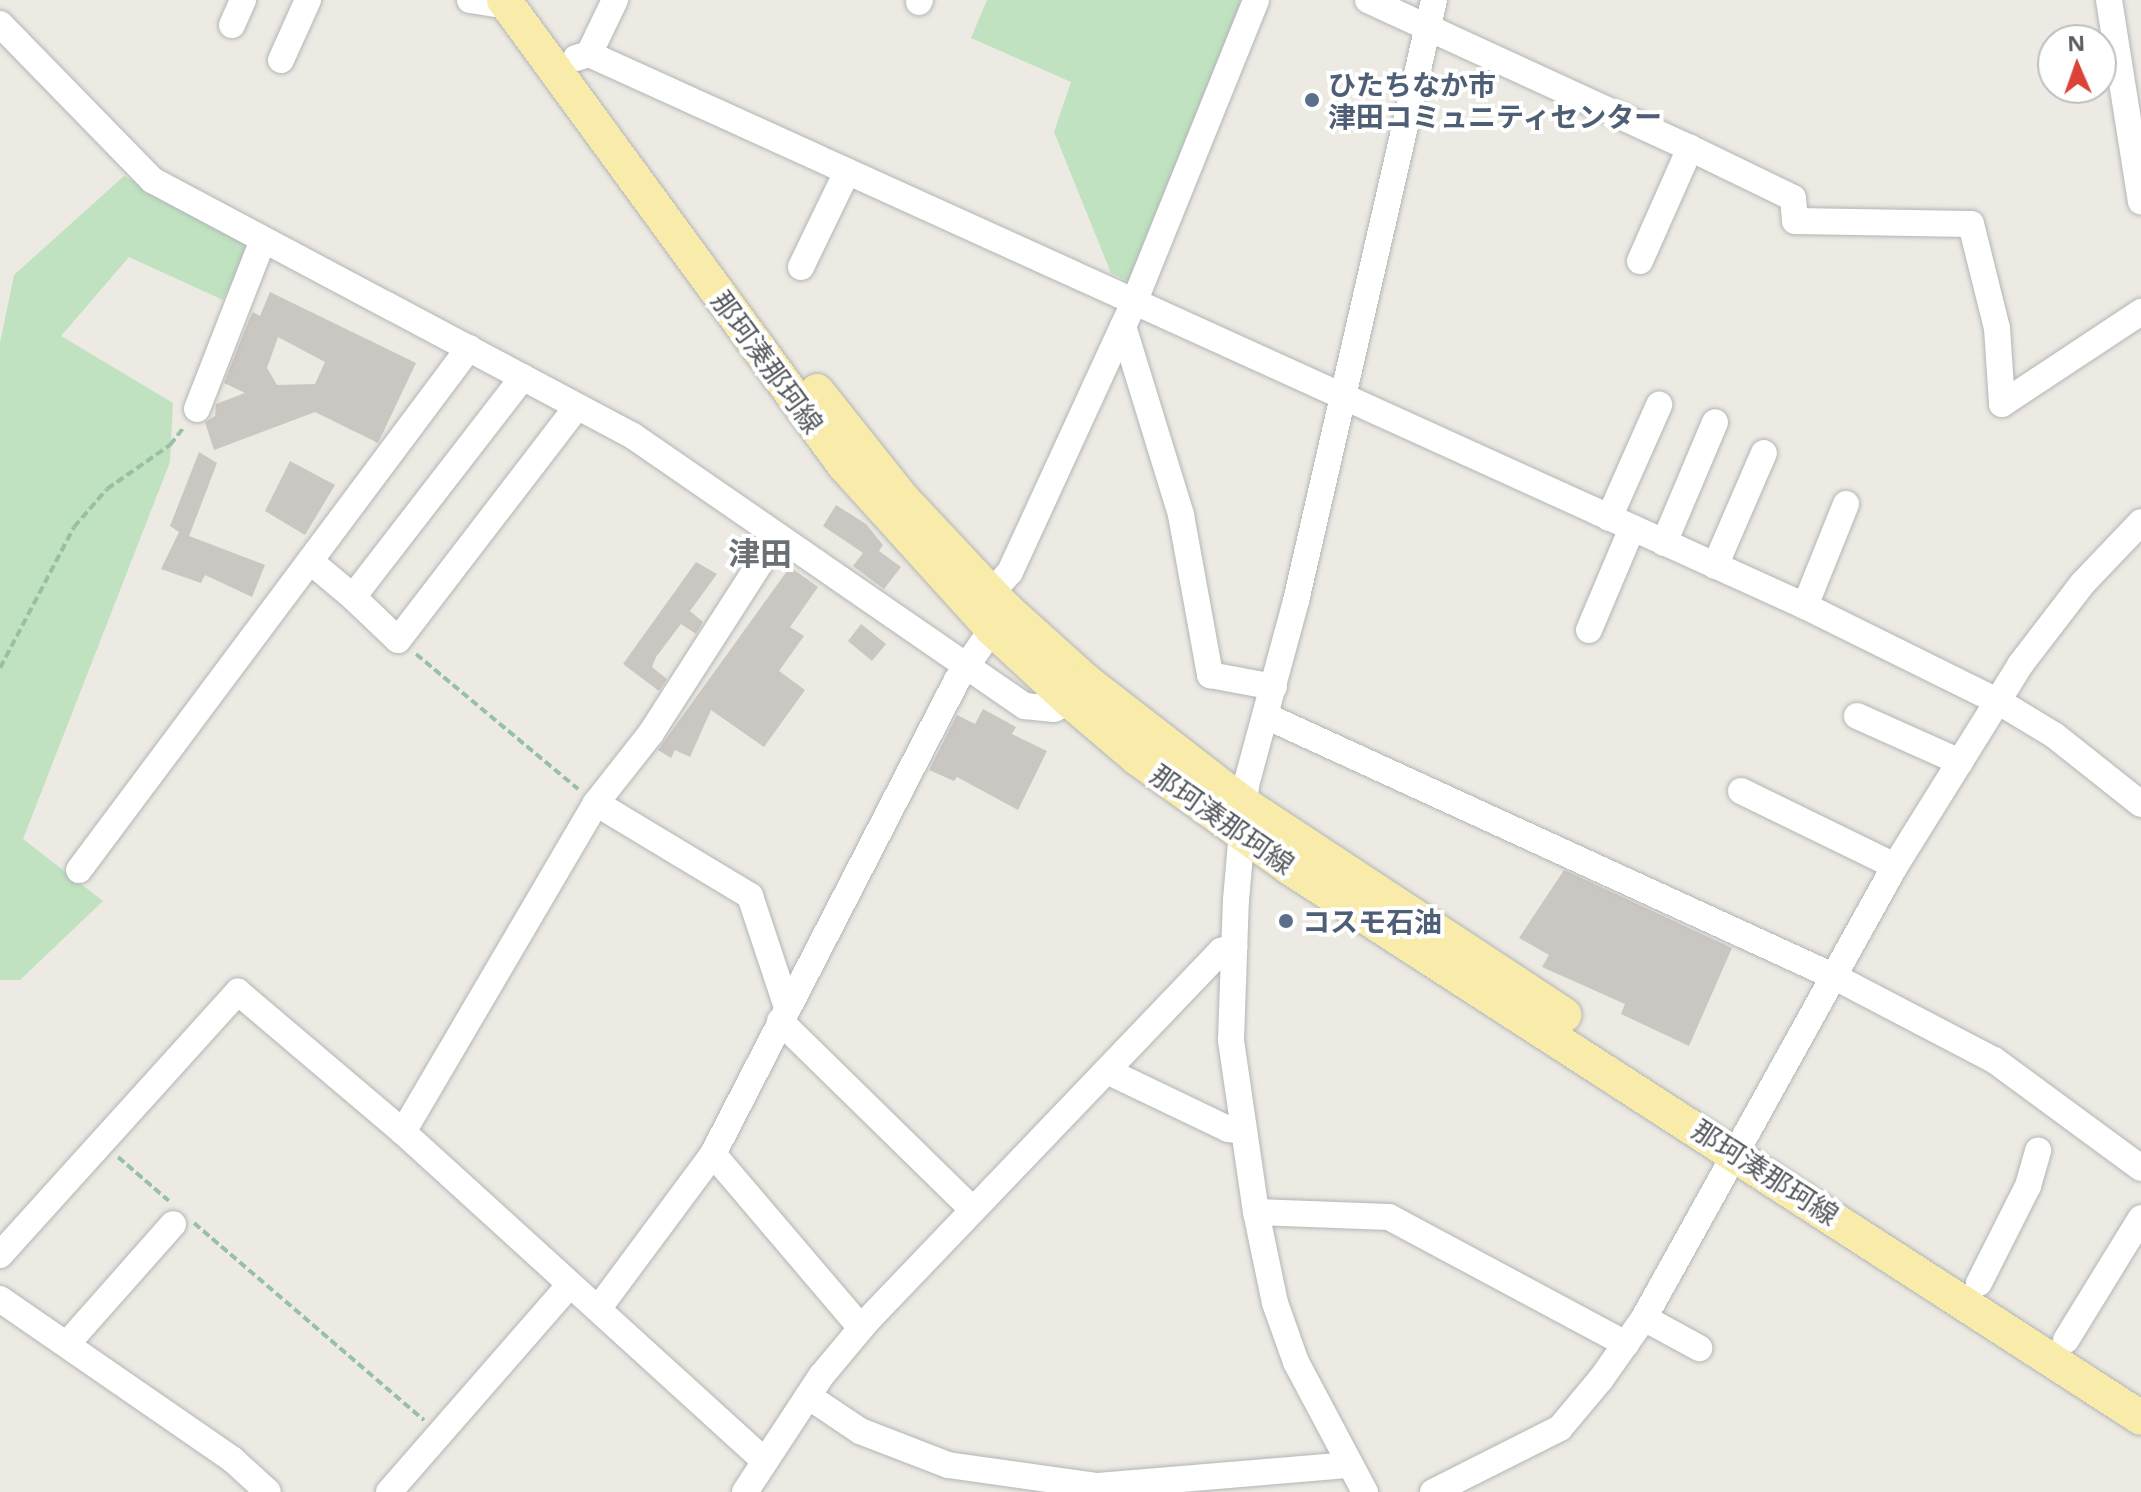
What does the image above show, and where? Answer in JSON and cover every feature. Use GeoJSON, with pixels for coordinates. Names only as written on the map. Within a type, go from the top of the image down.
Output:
{"type":"FeatureCollection","features":[{"type":"Feature","properties":{"kind":"main road","name":"那珂湊那珂線"},"geometry":{"type":"LineString","coordinates":[[515,2],[582,56],[825,401],[903,499],[991,593],[1242,818]]}},
{"type":"Feature","properties":{"kind":"main road","name":"那珂湊那珂線"},"geometry":{"type":"LineString","coordinates":[[515,2],[844,465],[992,629],[1070,701],[1242,818],[1742,1144],[2141,1418]]}},
{"type":"Feature","properties":{"kind":"main road","name":"那珂湊那珂線"},"geometry":{"type":"LineString","coordinates":[[1742,1144],[1979,1283],[2141,1390]]}},
{"type":"Feature","properties":{"kind":"street"},"geometry":{"type":"LineString","coordinates":[[232,25],[243,0]]}},
{"type":"Feature","properties":{"kind":"street"},"geometry":{"type":"LineString","coordinates":[[281,60],[308,0]]}},
{"type":"Feature","properties":{"kind":"street"},"geometry":{"type":"LineString","coordinates":[[470,0],[515,2]]}},
{"type":"Feature","properties":{"kind":"street"},"geometry":{"type":"LineString","coordinates":[[615,0],[582,56],[1135,300],[1805,606],[2001,703],[2054,735],[2141,804]]}},
{"type":"Feature","properties":{"kind":"street"},"geometry":{"type":"LineString","coordinates":[[991,593],[1010,572],[1135,300],[1256,0]]}},
{"type":"Feature","properties":{"kind":"street"},"geometry":{"type":"LineString","coordinates":[[1368,0],[1431,12],[1690,148],[1793,198],[1795,221],[1971,224],[1997,328],[2002,404],[2141,312]]}},
{"type":"Feature","properties":{"kind":"street"},"geometry":{"type":"LineString","coordinates":[[2109,0],[2141,201]]}},
{"type":"Feature","properties":{"kind":"street"},"geometry":{"type":"LineString","coordinates":[[1365,1492],[1296,1362],[1275,1303],[1256,1212],[1231,1040],[1234,947],[1242,818],[1431,12]]}},
{"type":"Feature","properties":{"kind":"street"},"geometry":{"type":"LineString","coordinates":[[0,24],[152,180],[262,242],[633,436],[1025,706],[1054,709],[1070,701]]}},
{"type":"Feature","properties":{"kind":"street"},"geometry":{"type":"LineString","coordinates":[[1640,261],[1690,148]]}},
{"type":"Feature","properties":{"kind":"street"},"geometry":{"type":"LineString","coordinates":[[801,267],[847,172]]}},
{"type":"Feature","properties":{"kind":"street"},"geometry":{"type":"LineString","coordinates":[[197,409],[262,242]]}},
{"type":"Feature","properties":{"kind":"street"},"geometry":{"type":"LineString","coordinates":[[1123,326],[1181,515],[1210,675],[1274,687]]}},
{"type":"Feature","properties":{"kind":"street"},"geometry":{"type":"LineString","coordinates":[[79,870],[469,348]]}},
{"type":"Feature","properties":{"kind":"street"},"geometry":{"type":"LineString","coordinates":[[353,597],[523,377]]}},
{"type":"Feature","properties":{"kind":"street"},"geometry":{"type":"LineString","coordinates":[[1589,630],[1659,405]]}},
{"type":"Feature","properties":{"kind":"street"},"geometry":{"type":"LineString","coordinates":[[310,561],[398,640],[577,407]]}},
{"type":"Feature","properties":{"kind":"street"},"geometry":{"type":"LineString","coordinates":[[1664,543],[1715,422]]}},
{"type":"Feature","properties":{"kind":"street"},"geometry":{"type":"LineString","coordinates":[[1715,566],[1764,453]]}},
{"type":"Feature","properties":{"kind":"street"},"geometry":{"type":"LineString","coordinates":[[1805,606],[1846,504]]}},
{"type":"Feature","properties":{"kind":"street"},"geometry":{"type":"LineString","coordinates":[[1433,1492],[1560,1428],[1626,1344],[1644,1318],[1742,1144],[1895,866],[2001,703],[2020,665],[2074,595],[2141,522]]}},
{"type":"Feature","properties":{"kind":"street"},"geometry":{"type":"LineString","coordinates":[[403,1132],[596,803],[651,733],[777,537]]}},
{"type":"Feature","properties":{"kind":"street"},"geometry":{"type":"LineString","coordinates":[[598,1309],[713,1154],[783,1014],[966,667],[992,629]]}},
{"type":"Feature","properties":{"kind":"street"},"geometry":{"type":"LineString","coordinates":[[1266,716],[1835,977],[1994,1060],[2141,1168]]}},
{"type":"Feature","properties":{"kind":"street"},"geometry":{"type":"LineString","coordinates":[[1857,716],[1960,762]]}},
{"type":"Feature","properties":{"kind":"street"},"geometry":{"type":"LineString","coordinates":[[1741,791],[1895,866]]}},
{"type":"Feature","properties":{"kind":"street"},"geometry":{"type":"LineString","coordinates":[[596,803],[750,896],[783,1014],[973,1210]]}},
{"type":"Feature","properties":{"kind":"street"},"geometry":{"type":"LineString","coordinates":[[745,1492],[808,1396],[861,1328],[1221,951],[1234,947]]}},
{"type":"Feature","properties":{"kind":"street"},"geometry":{"type":"LineString","coordinates":[[0,1255],[238,992],[403,1132],[568,1287],[598,1309],[764,1460]]}},
{"type":"Feature","properties":{"kind":"street"},"geometry":{"type":"LineString","coordinates":[[1107,1071],[1228,1129],[1243,1131]]}},
{"type":"Feature","properties":{"kind":"street"},"geometry":{"type":"LineString","coordinates":[[1979,1283],[2028,1186],[2038,1150]]}},
{"type":"Feature","properties":{"kind":"street"},"geometry":{"type":"LineString","coordinates":[[713,1154],[861,1328]]}},
{"type":"Feature","properties":{"kind":"street"},"geometry":{"type":"LineString","coordinates":[[1256,1212],[1389,1217],[1626,1344]]}},
{"type":"Feature","properties":{"kind":"street"},"geometry":{"type":"LineString","coordinates":[[67,1344],[177,1215]]}},
{"type":"Feature","properties":{"kind":"street"},"geometry":{"type":"LineString","coordinates":[[2066,1340],[2132,1249],[2141,1218]]}},
{"type":"Feature","properties":{"kind":"street"},"geometry":{"type":"LineString","coordinates":[[389,1492],[568,1287]]}},
{"type":"Feature","properties":{"kind":"street"},"geometry":{"type":"LineString","coordinates":[[0,1299],[233,1460],[268,1492]]}},
{"type":"Feature","properties":{"kind":"street"},"geometry":{"type":"LineString","coordinates":[[1644,1318],[1699,1348]]}},
{"type":"Feature","properties":{"kind":"street"},"geometry":{"type":"LineString","coordinates":[[808,1396],[860,1431],[948,1465],[1098,1486],[1350,1465]]}},
{"type":"Feature","properties":{"kind":"path"},"geometry":{"type":"LineString","coordinates":[[0,668],[74,527],[107,489],[170,445],[197,409]]}},
{"type":"Feature","properties":{"kind":"path"},"geometry":{"type":"LineString","coordinates":[[398,640],[596,803]]}},
{"type":"Feature","properties":{"kind":"path"},"geometry":{"type":"LineString","coordinates":[[101,1143],[177,1215],[440,1434]]}},
{"type":"Feature","properties":{"kind":"green space"},"geometry":{"type":"Polygon","coordinates":[[[987,0],[1248,0],[1134,284],[1111,273],[1054,132],[1071,82],[971,38],[987,0]]]}},
{"type":"Feature","properties":{"kind":"green space"},"geometry":{"type":"Polygon","coordinates":[[[124,176],[250,246],[223,300],[129,257],[61,336],[173,403],[170,462],[23,839],[103,901],[20,980],[0,980],[0,343],[14,275],[124,176]]]}},
{"type":"Feature","properties":{"kind":"building"},"geometry":{"type":"Polygon","coordinates":[[[270,292],[416,363],[378,443],[315,412],[214,450],[205,422],[215,416],[216,404],[245,393],[224,383],[253,312],[260,316],[270,292]],[[278,337],[267,368],[277,385],[315,384],[325,362],[278,337]]]}},
{"type":"Feature","properties":{"kind":"building"},"geometry":{"type":"Polygon","coordinates":[[[199,452],[217,463],[189,536],[265,565],[252,597],[205,575],[201,583],[161,569],[179,532],[170,526],[199,452]]]}},
{"type":"Feature","properties":{"kind":"building"},"geometry":{"type":"Polygon","coordinates":[[[290,461],[335,485],[305,535],[265,511],[290,461]]]}},
{"type":"Feature","properties":{"kind":"building"},"geometry":{"type":"Polygon","coordinates":[[[836,505],[866,524],[883,545],[879,551],[901,567],[884,589],[853,566],[863,553],[823,526],[836,505]]]}},
{"type":"Feature","properties":{"kind":"building"},"geometry":{"type":"Polygon","coordinates":[[[696,562],[717,574],[690,611],[703,622],[696,634],[681,624],[656,657],[652,667],[667,679],[659,691],[623,664],[696,562]]]}},
{"type":"Feature","properties":{"kind":"building"},"geometry":{"type":"Polygon","coordinates":[[[790,567],[818,587],[790,627],[804,636],[779,671],[805,690],[764,747],[711,710],[690,757],[675,750],[671,758],[658,750],[790,567]]]}},
{"type":"Feature","properties":{"kind":"building"},"geometry":{"type":"Polygon","coordinates":[[[861,624],[886,644],[872,661],[848,641],[861,624]]]}},
{"type":"Feature","properties":{"kind":"building"},"geometry":{"type":"Polygon","coordinates":[[[983,709],[1016,727],[1012,734],[1047,751],[1018,810],[957,777],[954,781],[929,770],[957,715],[975,724],[983,709]]]}},
{"type":"Feature","properties":{"kind":"building"},"geometry":{"type":"Polygon","coordinates":[[[1564,870],[1732,948],[1689,1046],[1621,1014],[1625,1004],[1542,967],[1549,955],[1519,938],[1564,870]]]}},
{"type":"Feature","properties":{"kind":"place","name":"ひたちなか市 津田コミュニティセンター"},"geometry":{"type":"Point","coordinates":[1312,100]}},
{"type":"Feature","properties":{"kind":"place","name":"コスモ石油"},"geometry":{"type":"Point","coordinates":[1286,921]}},
{"type":"Feature","properties":{"kind":"district","name":"津田"},"geometry":{"type":"Point","coordinates":[760,553]}}]}
